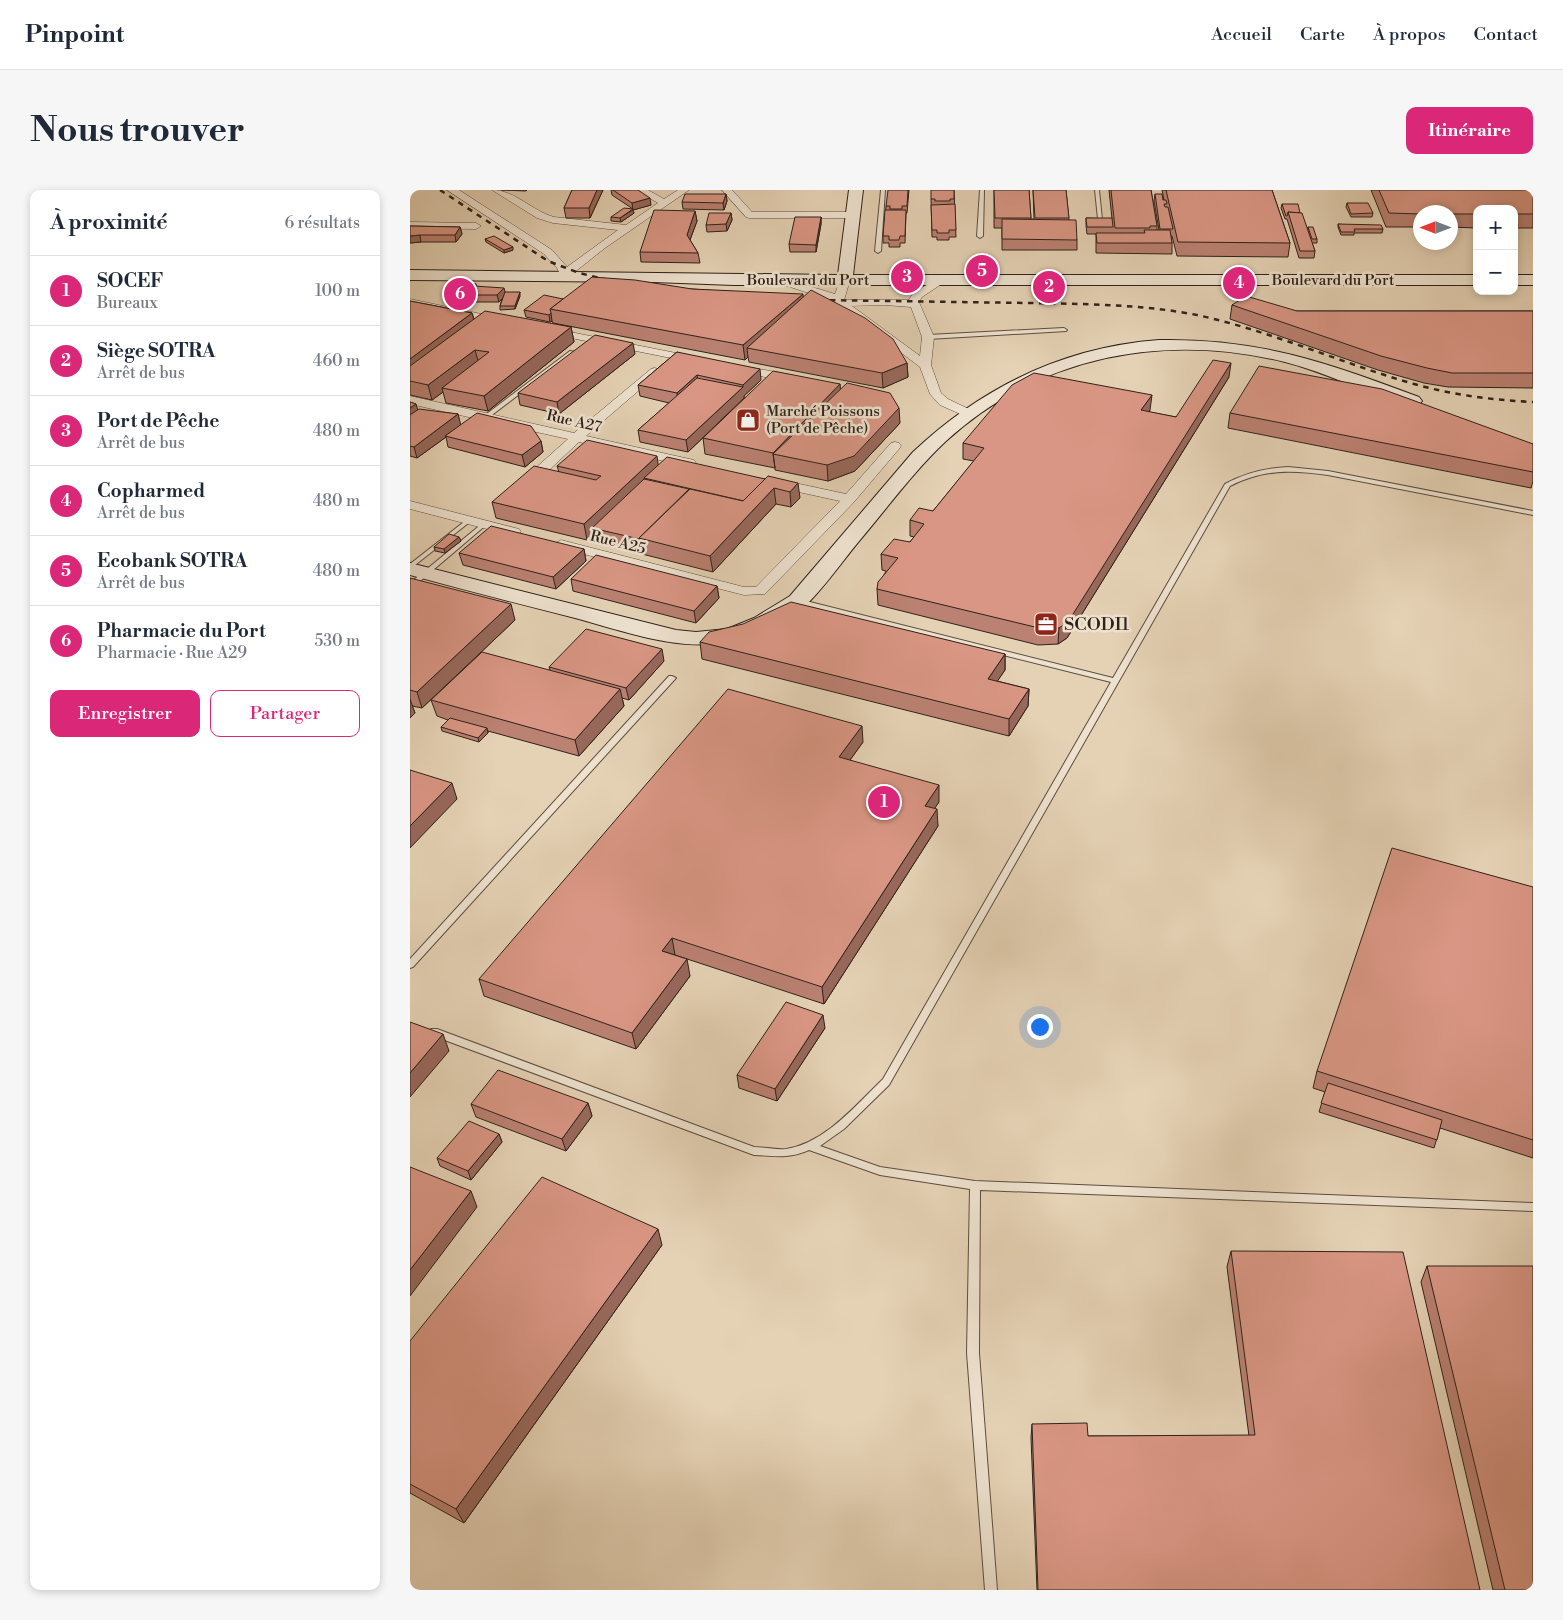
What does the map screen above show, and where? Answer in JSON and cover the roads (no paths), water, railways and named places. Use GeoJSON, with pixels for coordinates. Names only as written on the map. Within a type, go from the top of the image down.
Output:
{"type":"FeatureCollection","features":[{"type":"Feature","properties":{"kind":"street"},"geometry":{"type":"LineString","coordinates":[[452,190],[548,252],[556,259],[566,275],[628,228],[684,190]]}},
{"type":"Feature","properties":{"kind":"street"},"geometry":{"type":"LineString","coordinates":[[497,190],[540,216],[553,220],[628,228]]}},
{"type":"Feature","properties":{"kind":"street"},"geometry":{"type":"LineString","coordinates":[[641,190],[665,203]]}},
{"type":"Feature","properties":{"kind":"street"},"geometry":{"type":"LineString","coordinates":[[726,190],[749,216],[853,215]]}},
{"type":"Feature","properties":{"kind":"street"},"geometry":{"type":"LineString","coordinates":[[840,301],[845,280],[856,190]]}},
{"type":"Feature","properties":{"kind":"street"},"geometry":{"type":"LineString","coordinates":[[410,225],[476,226]]}},
{"type":"Feature","properties":{"kind":"street","name":"Boulevard du Port"},"geometry":{"type":"LineString","coordinates":[[410,275],[566,275],[779,280],[1473,280]]}},
{"type":"Feature","properties":{"kind":"street"},"geometry":{"type":"LineString","coordinates":[[913,304],[917,296],[942,279]]}},
{"type":"Feature","properties":{"kind":"street"},"geometry":{"type":"LineString","coordinates":[[779,280],[840,301],[913,304]]}},
{"type":"Feature","properties":{"kind":"street"},"geometry":{"type":"LineString","coordinates":[[1518,280],[1533,280]]}},
{"type":"Feature","properties":{"kind":"street"},"geometry":{"type":"LineString","coordinates":[[840,301],[925,365]]}},
{"type":"Feature","properties":{"kind":"street"},"geometry":{"type":"LineString","coordinates":[[410,302],[514,324]]}},
{"type":"Feature","properties":{"kind":"street"},"geometry":{"type":"LineString","coordinates":[[913,304],[928,337],[925,365],[936,394],[944,402],[969,414]]}},
{"type":"Feature","properties":{"kind":"street"},"geometry":{"type":"LineString","coordinates":[[543,329],[587,342],[674,356],[799,381]]}},
{"type":"Feature","properties":{"kind":"street"},"geometry":{"type":"LineString","coordinates":[[416,570],[685,639],[715,638],[745,631],[774,618],[798,601],[920,456],[942,433],[969,414],[1023,382],[1056,367],[1089,356],[1122,348],[1160,345],[1234,349],[1272,354],[1342,374],[1433,408]]}},
{"type":"Feature","properties":{"kind":"street"},"geometry":{"type":"LineString","coordinates":[[519,491],[576,438],[674,356]]}},
{"type":"Feature","properties":{"kind":"street","name":"Rue A27"},"geometry":{"type":"LineString","coordinates":[[410,400],[703,466]]}},
{"type":"Feature","properties":{"kind":"street"},"geometry":{"type":"LineString","coordinates":[[761,480],[849,499],[895,446]]}},
{"type":"Feature","properties":{"kind":"street","name":"Rue A25"},"geometry":{"type":"LineString","coordinates":[[551,541],[744,591],[760,591],[849,499]]}},
{"type":"Feature","properties":{"kind":"street"},"geometry":{"type":"LineString","coordinates":[[410,505],[532,536]]}},
{"type":"Feature","properties":{"kind":"street"},"geometry":{"type":"LineString","coordinates":[[484,524],[498,511]]}},
{"type":"Feature","properties":{"kind":"lane"},"geometry":{"type":"LineString","coordinates":[[878,251],[883,190]]}},
{"type":"Feature","properties":{"kind":"lane"},"geometry":{"type":"LineString","coordinates":[[980,236],[982,190]]}},
{"type":"Feature","properties":{"kind":"lane"},"geometry":{"type":"LineString","coordinates":[[1097,190],[1102,233]]}},
{"type":"Feature","properties":{"kind":"lane"},"geometry":{"type":"LineString","coordinates":[[928,337],[1064,330]]}},
{"type":"Feature","properties":{"kind":"lane"},"geometry":{"type":"LineString","coordinates":[[486,417],[576,350]]}},
{"type":"Feature","properties":{"kind":"lane"},"geometry":{"type":"LineString","coordinates":[[419,1027],[754,1151],[786,1153],[809,1146],[837,1129],[886,1082],[1227,485],[1246,474],[1266,469],[1314,471],[1533,513]]}},
{"type":"Feature","properties":{"kind":"lane"},"geometry":{"type":"LineString","coordinates":[[410,587],[416,570],[469,520]]}},
{"type":"Feature","properties":{"kind":"lane"},"geometry":{"type":"LineString","coordinates":[[416,570],[484,524]]}},
{"type":"Feature","properties":{"kind":"lane"},"geometry":{"type":"LineString","coordinates":[[798,601],[1116,681]]}},
{"type":"Feature","properties":{"kind":"lane"},"geometry":{"type":"LineString","coordinates":[[410,965],[672,678]]}},
{"type":"Feature","properties":{"kind":"lane"},"geometry":{"type":"LineString","coordinates":[[809,1146],[880,1170],[976,1185],[1533,1206]]}},
{"type":"Feature","properties":{"kind":"lane"},"geometry":{"type":"LineString","coordinates":[[976,1185],[973,1353],[991,1590]]}},
{"type":"Feature","properties":{"kind":"railway"},"geometry":{"type":"LineString","coordinates":[[440,190],[548,261],[579,273],[608,280]]}},
{"type":"Feature","properties":{"kind":"railway"},"geometry":{"type":"LineString","coordinates":[[819,300],[1091,304],[1176,311],[1225,322],[1279,338],[1387,376],[1429,388],[1473,396],[1533,402]]}},
{"type":"Feature","properties":{"kind":"place","name":"Ecobank SOTRA"},"geometry":{"type":"Point","coordinates":[982,271]}},
{"type":"Feature","properties":{"kind":"place","name":"Port de Pêche"},"geometry":{"type":"Point","coordinates":[907,277]}},
{"type":"Feature","properties":{"kind":"place","name":"Copharmed"},"geometry":{"type":"Point","coordinates":[1239,283]}},
{"type":"Feature","properties":{"kind":"place","name":"Siège SOTRA"},"geometry":{"type":"Point","coordinates":[1049,287]}},
{"type":"Feature","properties":{"kind":"place","name":"Pharmacie du Port"},"geometry":{"type":"Point","coordinates":[460,294]}},
{"type":"Feature","properties":{"kind":"place","name":"Marché Poissons (Port de Pêche)"},"geometry":{"type":"Point","coordinates":[748,420]}},
{"type":"Feature","properties":{"kind":"place","name":"SCODI1"},"geometry":{"type":"Point","coordinates":[1046,624]}},
{"type":"Feature","properties":{"kind":"place","name":"SOCEF"},"geometry":{"type":"Point","coordinates":[884,802]}}]}
